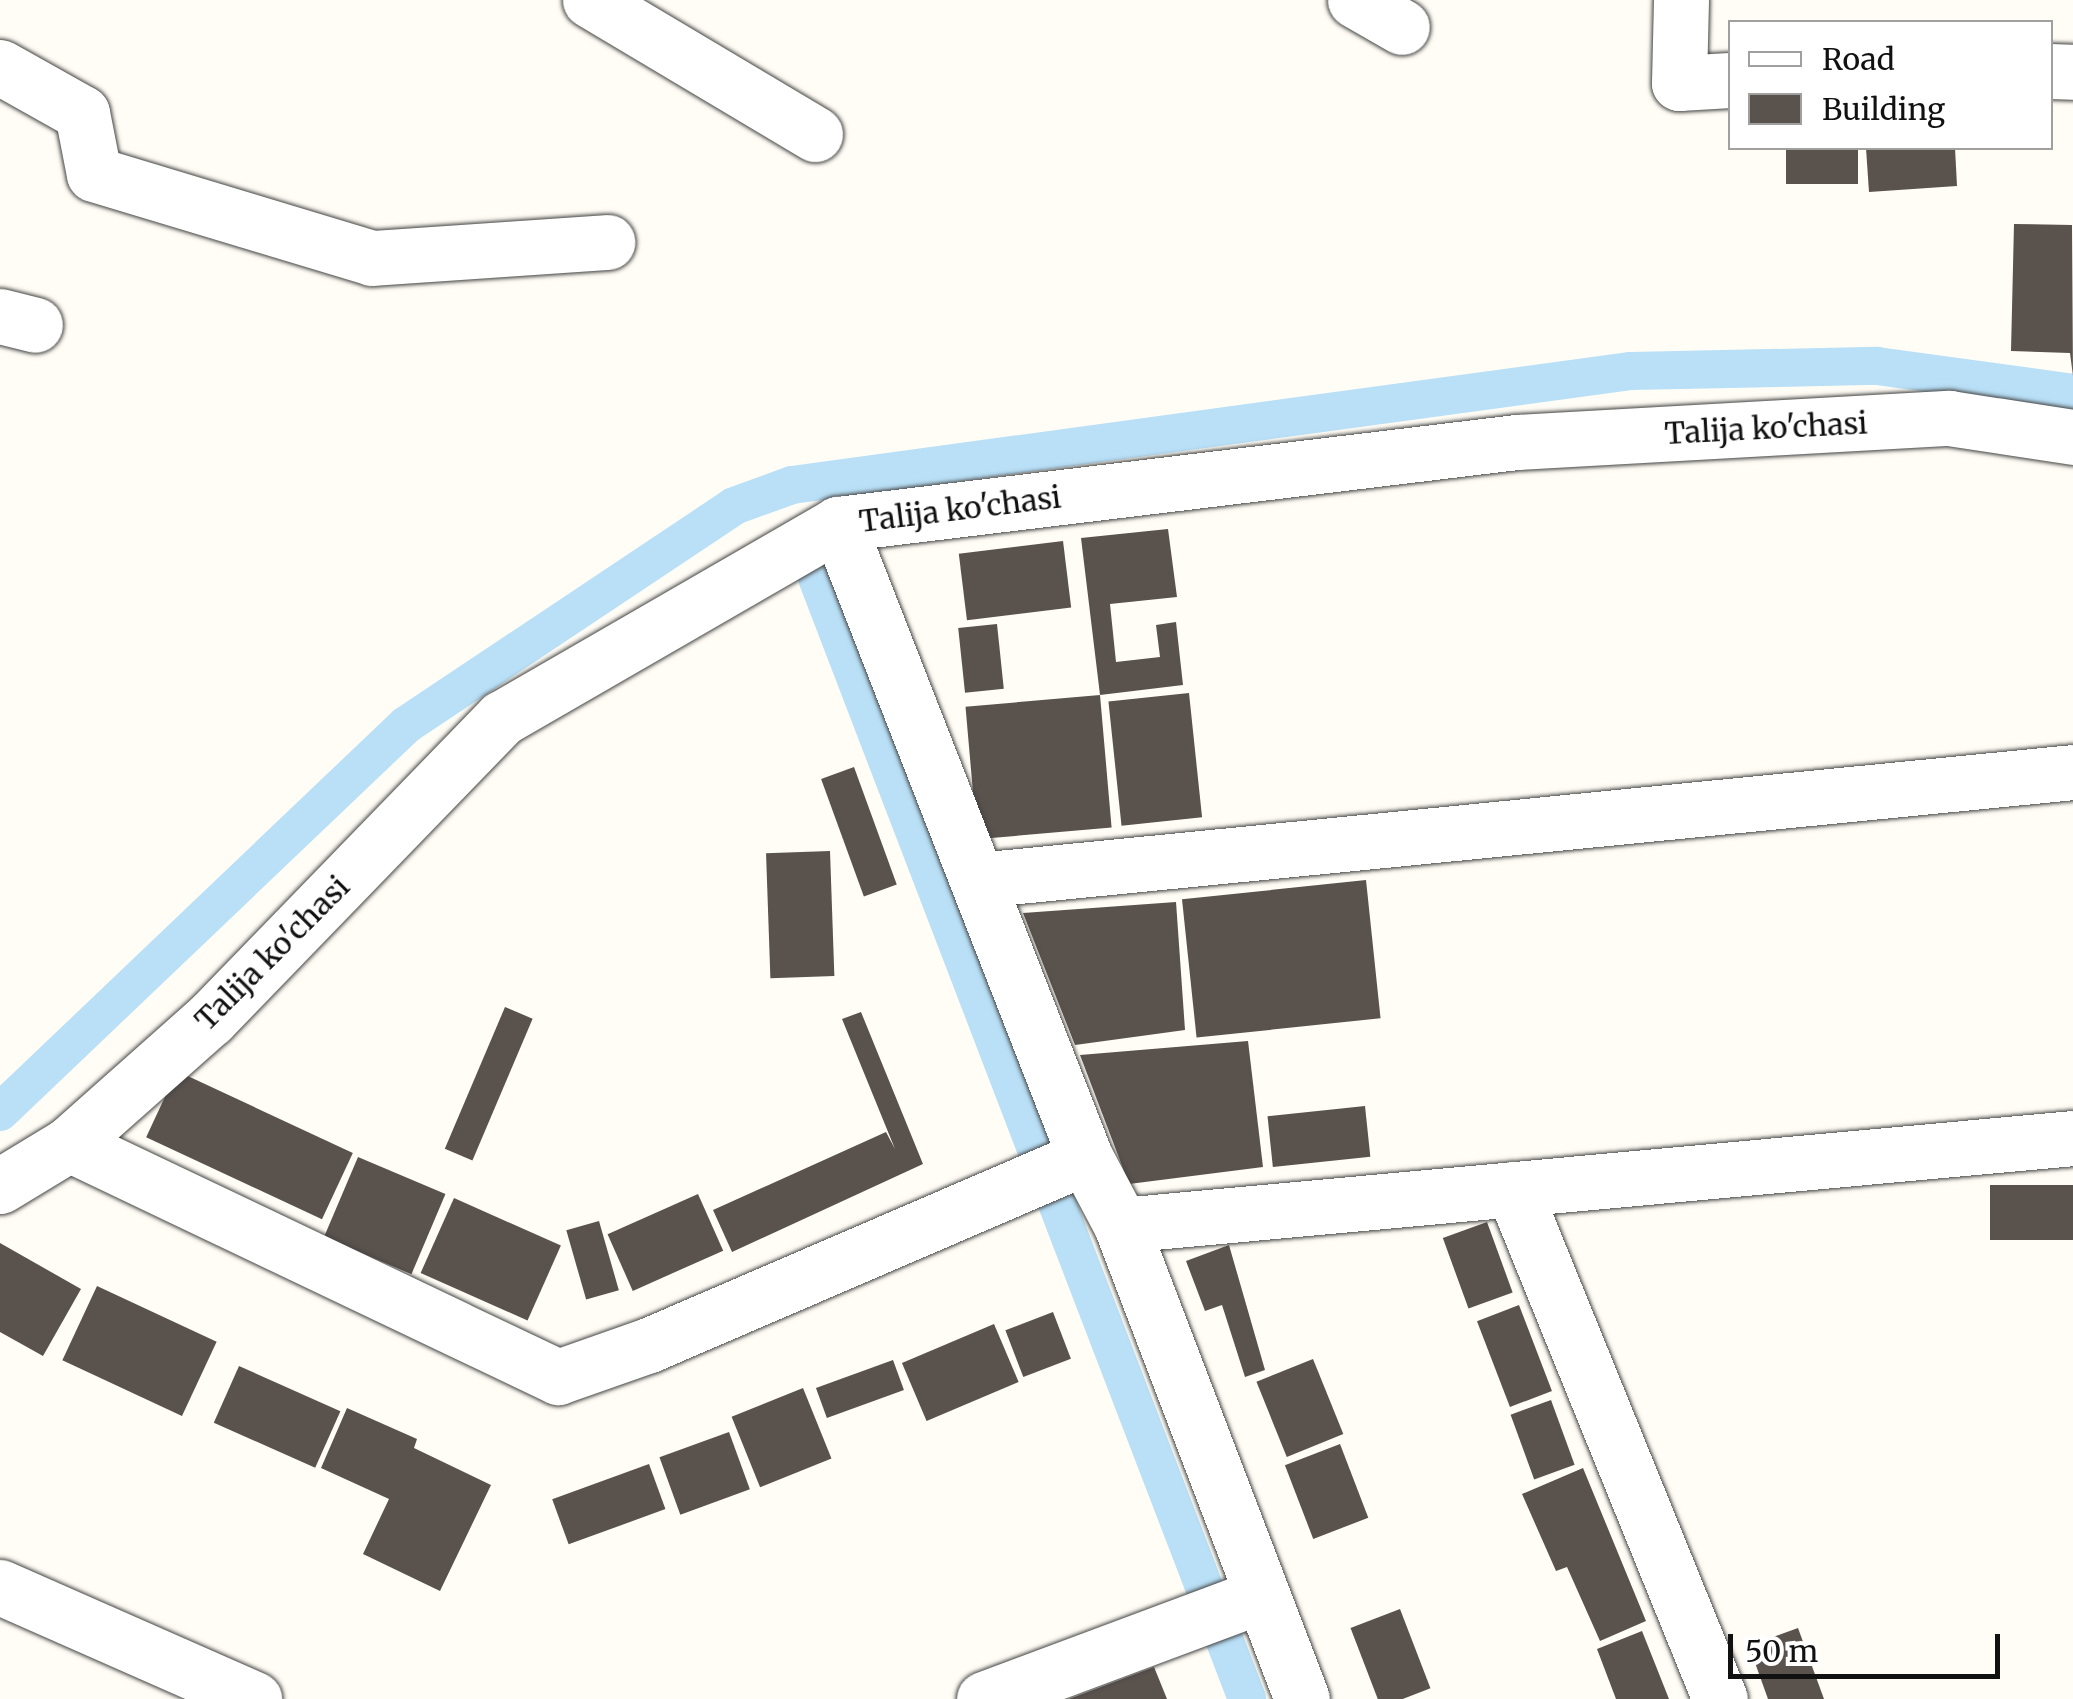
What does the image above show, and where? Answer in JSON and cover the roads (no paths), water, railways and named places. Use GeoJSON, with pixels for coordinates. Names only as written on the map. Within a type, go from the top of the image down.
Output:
{"type":"FeatureCollection","features":[{"type":"Feature","properties":{"kind":"street"},"geometry":{"type":"LineString","coordinates":[[590,0],[814,134]]}},
{"type":"Feature","properties":{"kind":"street"},"geometry":{"type":"LineString","coordinates":[[1355,0],[1402,26]]}},
{"type":"Feature","properties":{"kind":"street"},"geometry":{"type":"LineString","coordinates":[[1681,0],[1679,84],[1728,80]]}},
{"type":"Feature","properties":{"kind":"street"},"geometry":{"type":"LineString","coordinates":[[0,67],[82,113],[94,174],[372,258],[607,242]]}},
{"type":"Feature","properties":{"kind":"street","name":"Talija ko'chasi"},"geometry":{"type":"LineString","coordinates":[[0,1186],[69,1144],[210,1019],[502,718],[838,524],[1517,442],[1949,418],[2073,437]]}},
{"type":"Feature","properties":{"kind":"street"},"geometry":{"type":"LineString","coordinates":[[838,524],[1085,1157],[1120,1226],[1302,1699]]}},
{"type":"Feature","properties":{"kind":"street"},"geometry":{"type":"LineString","coordinates":[[978,880],[2073,772]]}},
{"type":"Feature","properties":{"kind":"street"},"geometry":{"type":"LineString","coordinates":[[1120,1226],[2073,1138]]}},
{"type":"Feature","properties":{"kind":"street"},"geometry":{"type":"LineString","coordinates":[[69,1144],[558,1378],[649,1345],[1085,1157]]}},
{"type":"Feature","properties":{"kind":"street"},"geometry":{"type":"LineString","coordinates":[[1514,1189],[1720,1699]]}},
{"type":"Feature","properties":{"kind":"street"},"geometry":{"type":"LineString","coordinates":[[0,1587],[254,1699]]}},
{"type":"Feature","properties":{"kind":"street"},"geometry":{"type":"LineString","coordinates":[[984,1699],[1260,1596]]}},
{"type":"Feature","properties":{"kind":"waterway"},"geometry":{"type":"LineString","coordinates":[[0,1112],[406,725],[734,506],[792,485],[1631,371],[1877,366],[2073,393]]}},
{"type":"Feature","properties":{"kind":"waterway"},"geometry":{"type":"LineString","coordinates":[[817,578],[1247,1699]]}}]}
